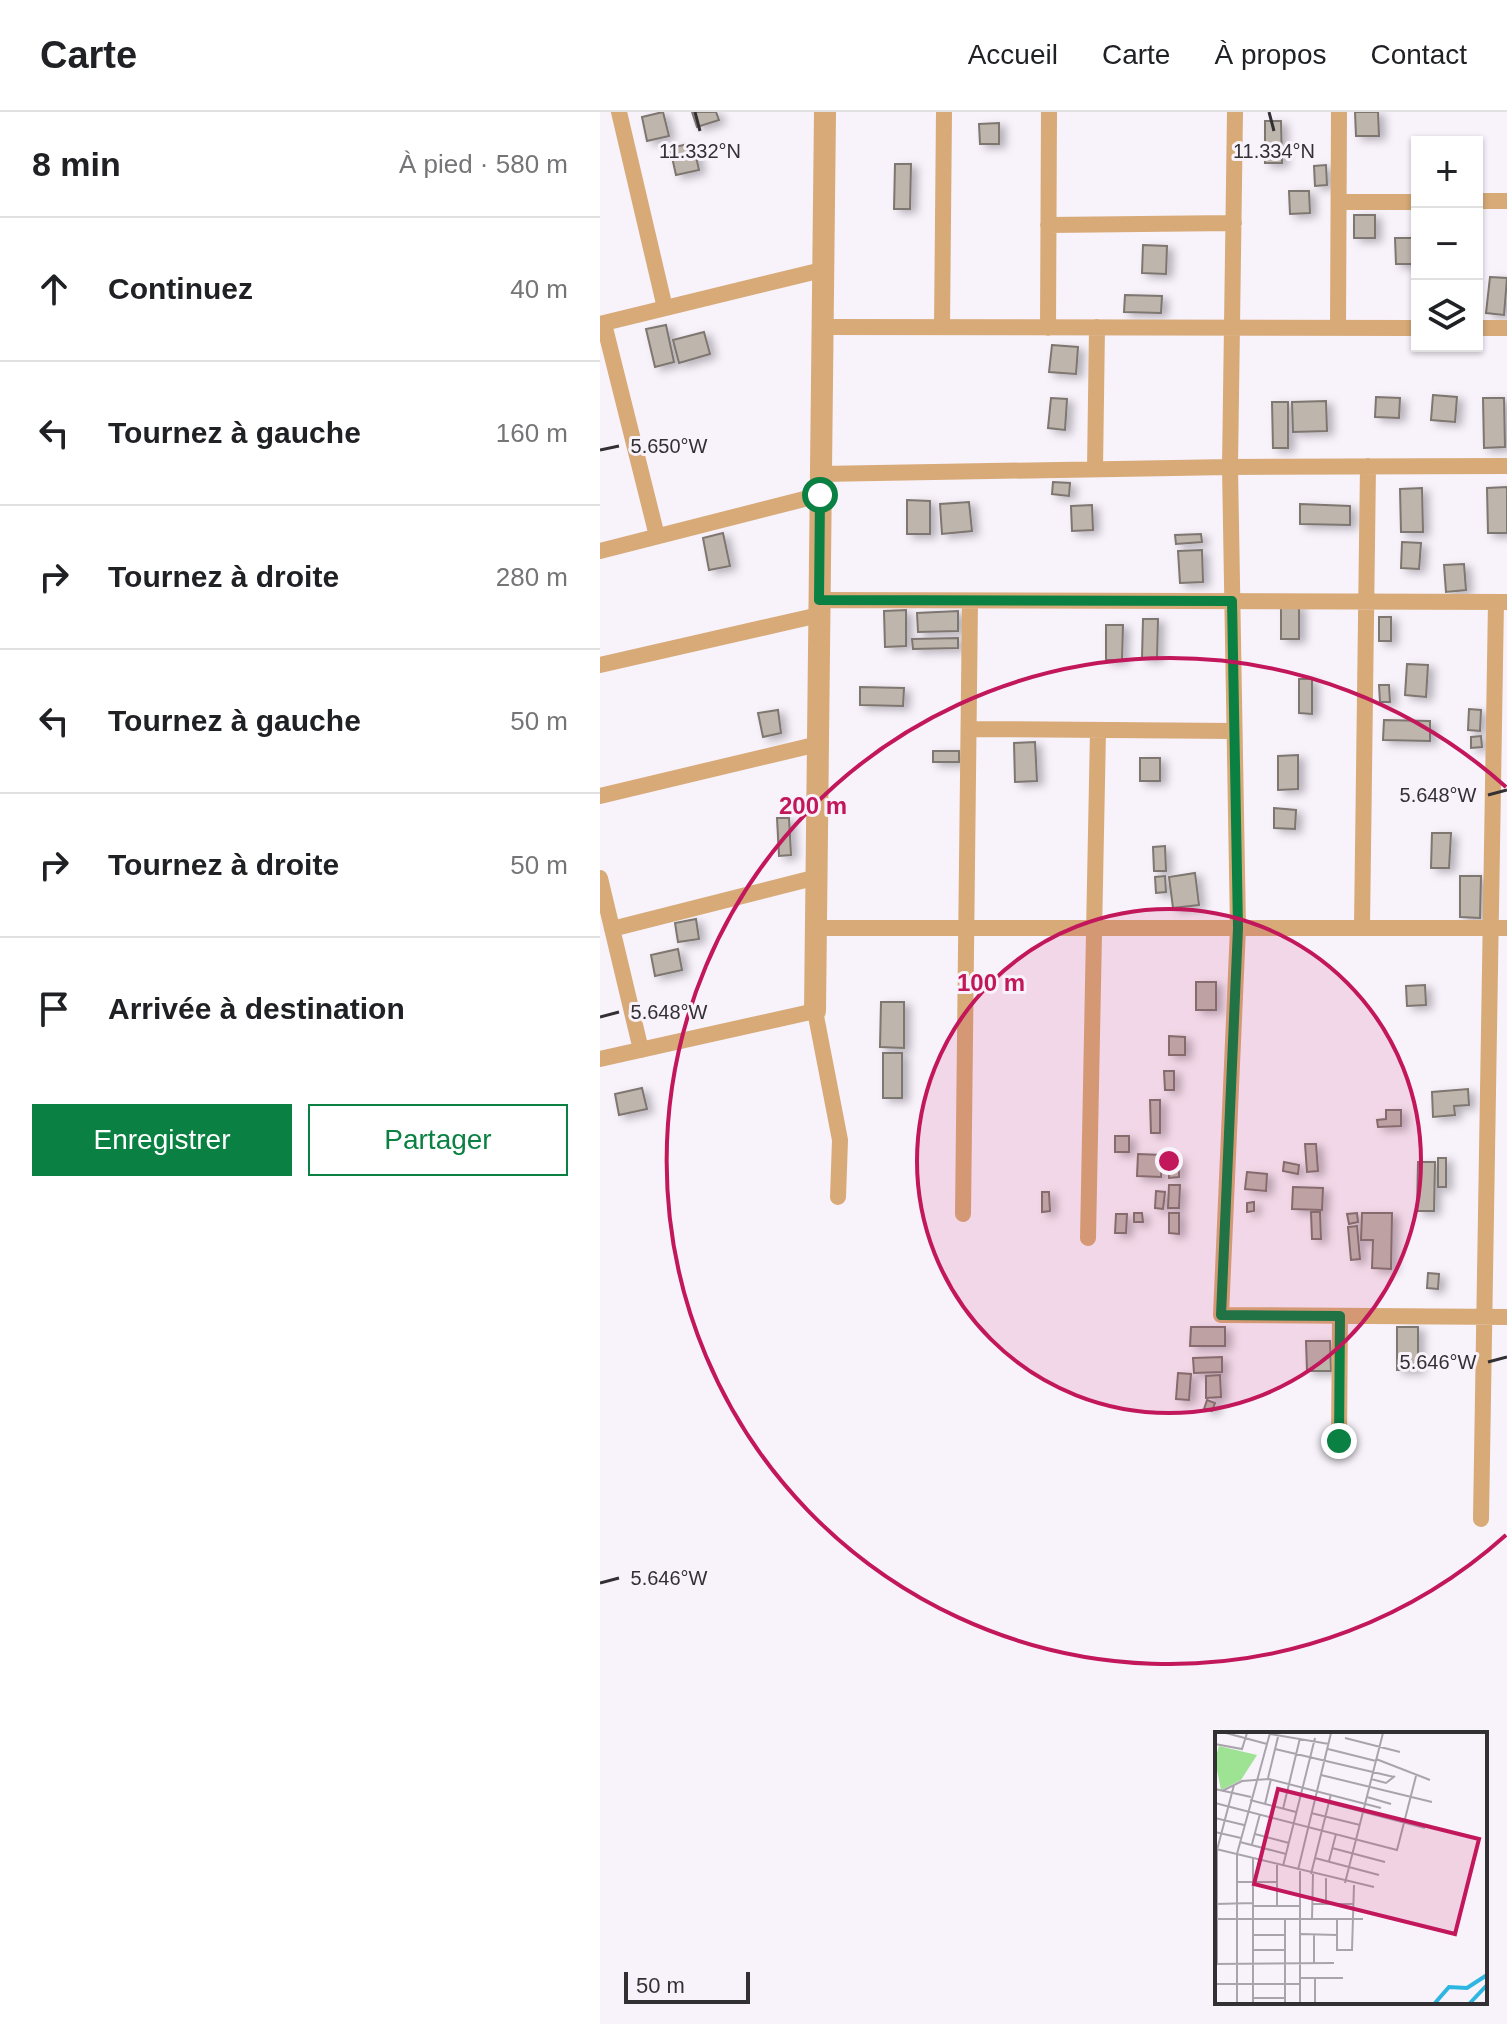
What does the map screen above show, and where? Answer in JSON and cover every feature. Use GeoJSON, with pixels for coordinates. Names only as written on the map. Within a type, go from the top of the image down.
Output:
{"type":"FeatureCollection","features":[{"type":"Feature","properties":{"kind":"street"},"geometry":{"type":"LineString","coordinates":[[619,112],[665,308]]}},
{"type":"Feature","properties":{"kind":"street"},"geometry":{"type":"LineString","coordinates":[[825,112],[815,1011],[840,1140],[838,1197]]}},
{"type":"Feature","properties":{"kind":"street"},"geometry":{"type":"LineString","coordinates":[[942,327],[944,112]]}},
{"type":"Feature","properties":{"kind":"street"},"geometry":{"type":"LineString","coordinates":[[1048,328],[1049,112]]}},
{"type":"Feature","properties":{"kind":"street"},"geometry":{"type":"LineString","coordinates":[[1235,112],[1230,467],[1238,928],[1221,1315],[1507,1317]]}},
{"type":"Feature","properties":{"kind":"street"},"geometry":{"type":"LineString","coordinates":[[1338,328],[1339,112]]}},
{"type":"Feature","properties":{"kind":"street"},"geometry":{"type":"LineString","coordinates":[[1483,201],[1507,201]]}},
{"type":"Feature","properties":{"kind":"street"},"geometry":{"type":"LineString","coordinates":[[1339,202],[1411,202]]}},
{"type":"Feature","properties":{"kind":"street"},"geometry":{"type":"LineString","coordinates":[[1048,225],[1234,223]]}},
{"type":"Feature","properties":{"kind":"street"},"geometry":{"type":"LineString","coordinates":[[657,536],[602,324],[822,270]]}},
{"type":"Feature","properties":{"kind":"street"},"geometry":{"type":"LineString","coordinates":[[821,327],[1411,328]]}},
{"type":"Feature","properties":{"kind":"street"},"geometry":{"type":"LineString","coordinates":[[1095,469],[1097,327]]}},
{"type":"Feature","properties":{"kind":"street"},"geometry":{"type":"LineString","coordinates":[[1483,328],[1507,328]]}},
{"type":"Feature","properties":{"kind":"street"},"geometry":{"type":"LineString","coordinates":[[1362,927],[1368,466]]}},
{"type":"Feature","properties":{"kind":"street"},"geometry":{"type":"LineString","coordinates":[[600,551],[820,485],[1095,469],[1507,466]]}},
{"type":"Feature","properties":{"kind":"street"},"geometry":{"type":"LineString","coordinates":[[963,1214],[970,601]]}},
{"type":"Feature","properties":{"kind":"street"},"geometry":{"type":"LineString","coordinates":[[600,665],[819,608],[970,601],[1501,602],[1499,928],[1484,1317],[1481,1519]]}},
{"type":"Feature","properties":{"kind":"street"},"geometry":{"type":"LineString","coordinates":[[969,729],[1234,731]]}},
{"type":"Feature","properties":{"kind":"street"},"geometry":{"type":"LineString","coordinates":[[1088,1238],[1098,731]]}},
{"type":"Feature","properties":{"kind":"street"},"geometry":{"type":"LineString","coordinates":[[600,796],[818,744]]}},
{"type":"Feature","properties":{"kind":"street"},"geometry":{"type":"LineString","coordinates":[[612,929],[817,877]]}},
{"type":"Feature","properties":{"kind":"street"},"geometry":{"type":"LineString","coordinates":[[600,878],[641,1050]]}},
{"type":"Feature","properties":{"kind":"street"},"geometry":{"type":"LineString","coordinates":[[816,928],[1499,928]]}},
{"type":"Feature","properties":{"kind":"street"},"geometry":{"type":"LineString","coordinates":[[600,1059],[815,1011]]}},
{"type":"Feature","properties":{"kind":"street"},"geometry":{"type":"LineString","coordinates":[[1339,1441],[1340,1316]]}},
{"type":"Feature","properties":{"kind":"building"},"geometry":{"type":"Polygon","coordinates":[[[663,112],[669,136],[647,141],[642,117],[663,112]]]}},
{"type":"Feature","properties":{"kind":"building"},"geometry":{"type":"Polygon","coordinates":[[[692,112],[716,112],[719,120],[697,127],[692,112]]]}},
{"type":"Feature","properties":{"kind":"building"},"geometry":{"type":"Polygon","coordinates":[[[1355,112],[1378,112],[1379,136],[1356,136],[1355,112]]]}},
{"type":"Feature","properties":{"kind":"building"},"geometry":{"type":"Polygon","coordinates":[[[1265,121],[1281,121],[1282,163],[1265,163],[1265,121]]]}},
{"type":"Feature","properties":{"kind":"building"},"geometry":{"type":"Polygon","coordinates":[[[999,123],[999,144],[980,144],[979,124],[999,123]]]}},
{"type":"Feature","properties":{"kind":"building"},"geometry":{"type":"Polygon","coordinates":[[[693,143],[699,170],[676,175],[670,148],[693,143]]]}},
{"type":"Feature","properties":{"kind":"building"},"geometry":{"type":"Polygon","coordinates":[[[895,164],[911,164],[910,209],[894,209],[895,164]]]}},
{"type":"Feature","properties":{"kind":"building"},"geometry":{"type":"Polygon","coordinates":[[[1326,165],[1327,185],[1315,186],[1314,166],[1326,165]]]}},
{"type":"Feature","properties":{"kind":"building"},"geometry":{"type":"Polygon","coordinates":[[[1289,191],[1309,191],[1310,213],[1290,214],[1289,191]]]}},
{"type":"Feature","properties":{"kind":"building"},"geometry":{"type":"Polygon","coordinates":[[[1354,215],[1375,215],[1375,238],[1354,238],[1354,215]]]}},
{"type":"Feature","properties":{"kind":"building"},"geometry":{"type":"Polygon","coordinates":[[[1395,238],[1411,238],[1411,264],[1396,264],[1395,238]]]}},
{"type":"Feature","properties":{"kind":"building"},"geometry":{"type":"Polygon","coordinates":[[[1143,245],[1167,246],[1166,274],[1142,273],[1143,245]]]}},
{"type":"Feature","properties":{"kind":"building"},"geometry":{"type":"Polygon","coordinates":[[[1490,277],[1507,278],[1504,315],[1486,313],[1490,277]]]}},
{"type":"Feature","properties":{"kind":"building"},"geometry":{"type":"Polygon","coordinates":[[[1125,295],[1162,296],[1161,313],[1124,312],[1125,295]]]}},
{"type":"Feature","properties":{"kind":"building"},"geometry":{"type":"Polygon","coordinates":[[[666,325],[674,362],[655,367],[646,329],[666,325]]]}},
{"type":"Feature","properties":{"kind":"building"},"geometry":{"type":"Polygon","coordinates":[[[704,332],[710,354],[679,363],[673,340],[704,332]]]}},
{"type":"Feature","properties":{"kind":"building"},"geometry":{"type":"Polygon","coordinates":[[[1052,345],[1078,347],[1076,374],[1049,372],[1052,345]]]}},
{"type":"Feature","properties":{"kind":"building"},"geometry":{"type":"Polygon","coordinates":[[[1433,395],[1457,397],[1455,422],[1431,420],[1433,395]]]}},
{"type":"Feature","properties":{"kind":"building"},"geometry":{"type":"Polygon","coordinates":[[[1376,397],[1400,398],[1399,418],[1375,417],[1376,397]]]}},
{"type":"Feature","properties":{"kind":"building"},"geometry":{"type":"Polygon","coordinates":[[[1051,398],[1067,399],[1065,430],[1048,428],[1051,398]]]}},
{"type":"Feature","properties":{"kind":"building"},"geometry":{"type":"Polygon","coordinates":[[[1483,398],[1504,398],[1505,447],[1484,448],[1483,398]]]}},
{"type":"Feature","properties":{"kind":"building"},"geometry":{"type":"Polygon","coordinates":[[[1326,401],[1327,431],[1293,432],[1292,402],[1326,401]]]}},
{"type":"Feature","properties":{"kind":"building"},"geometry":{"type":"Polygon","coordinates":[[[1272,402],[1288,402],[1288,448],[1273,448],[1272,402]]]}},
{"type":"Feature","properties":{"kind":"building"},"geometry":{"type":"Polygon","coordinates":[[[1053,482],[1070,483],[1069,496],[1052,494],[1053,482]]]}},
{"type":"Feature","properties":{"kind":"building"},"geometry":{"type":"Polygon","coordinates":[[[1507,487],[1507,533],[1488,533],[1487,488],[1507,487]]]}},
{"type":"Feature","properties":{"kind":"building"},"geometry":{"type":"Polygon","coordinates":[[[1422,488],[1423,532],[1401,532],[1400,489],[1422,488]]]}},
{"type":"Feature","properties":{"kind":"building"},"geometry":{"type":"Polygon","coordinates":[[[907,500],[930,501],[930,534],[907,534],[907,500]]]}},
{"type":"Feature","properties":{"kind":"building"},"geometry":{"type":"Polygon","coordinates":[[[969,502],[972,531],[942,534],[940,504],[969,502]]]}},
{"type":"Feature","properties":{"kind":"building"},"geometry":{"type":"Polygon","coordinates":[[[1300,504],[1350,506],[1350,525],[1300,524],[1300,504]]]}},
{"type":"Feature","properties":{"kind":"building"},"geometry":{"type":"Polygon","coordinates":[[[1092,505],[1093,530],[1072,531],[1071,506],[1092,505]]]}},
{"type":"Feature","properties":{"kind":"building"},"geometry":{"type":"Polygon","coordinates":[[[723,533],[730,566],[709,570],[703,538],[723,533]]]}},
{"type":"Feature","properties":{"kind":"building"},"geometry":{"type":"Polygon","coordinates":[[[1201,534],[1202,542],[1176,544],[1175,535],[1201,534]]]}},
{"type":"Feature","properties":{"kind":"building"},"geometry":{"type":"Polygon","coordinates":[[[1402,542],[1421,543],[1419,569],[1401,568],[1402,542]]]}},
{"type":"Feature","properties":{"kind":"building"},"geometry":{"type":"Polygon","coordinates":[[[1202,550],[1203,582],[1180,583],[1178,551],[1202,550]]]}},
{"type":"Feature","properties":{"kind":"building"},"geometry":{"type":"Polygon","coordinates":[[[1464,564],[1466,590],[1446,592],[1444,565],[1464,564]]]}},
{"type":"Feature","properties":{"kind":"building"},"geometry":{"type":"Polygon","coordinates":[[[1281,605],[1299,605],[1299,639],[1281,639],[1281,605]]]}},
{"type":"Feature","properties":{"kind":"building"},"geometry":{"type":"Polygon","coordinates":[[[906,610],[906,646],[885,647],[884,611],[906,610]]]}},
{"type":"Feature","properties":{"kind":"building"},"geometry":{"type":"Polygon","coordinates":[[[958,611],[958,631],[918,632],[917,613],[958,611]]]}},
{"type":"Feature","properties":{"kind":"building"},"geometry":{"type":"Polygon","coordinates":[[[1379,617],[1391,617],[1391,641],[1379,641],[1379,617]]]}},
{"type":"Feature","properties":{"kind":"building"},"geometry":{"type":"Polygon","coordinates":[[[1143,619],[1158,619],[1157,658],[1142,658],[1143,619]]]}},
{"type":"Feature","properties":{"kind":"building"},"geometry":{"type":"Polygon","coordinates":[[[1106,625],[1123,625],[1122,660],[1106,660],[1106,625]]]}},
{"type":"Feature","properties":{"kind":"building"},"geometry":{"type":"Polygon","coordinates":[[[958,638],[958,648],[913,649],[912,639],[958,638]]]}},
{"type":"Feature","properties":{"kind":"building"},"geometry":{"type":"Polygon","coordinates":[[[1407,664],[1428,665],[1426,697],[1405,695],[1407,664]]]}},
{"type":"Feature","properties":{"kind":"building"},"geometry":{"type":"Polygon","coordinates":[[[1299,679],[1312,679],[1312,714],[1299,713],[1299,679]]]}},
{"type":"Feature","properties":{"kind":"building"},"geometry":{"type":"Polygon","coordinates":[[[1379,685],[1389,685],[1390,702],[1380,702],[1379,685]]]}},
{"type":"Feature","properties":{"kind":"building"},"geometry":{"type":"Polygon","coordinates":[[[860,687],[904,688],[903,706],[860,705],[860,687]]]}},
{"type":"Feature","properties":{"kind":"building"},"geometry":{"type":"Polygon","coordinates":[[[1469,709],[1481,710],[1480,731],[1468,730],[1469,709]]]}},
{"type":"Feature","properties":{"kind":"building"},"geometry":{"type":"Polygon","coordinates":[[[778,710],[781,733],[763,737],[758,713],[778,710]]]}},
{"type":"Feature","properties":{"kind":"building"},"geometry":{"type":"Polygon","coordinates":[[[1384,720],[1430,721],[1430,741],[1383,740],[1384,720]]]}},
{"type":"Feature","properties":{"kind":"building"},"geometry":{"type":"Polygon","coordinates":[[[1481,736],[1482,747],[1471,748],[1471,737],[1481,736]]]}},
{"type":"Feature","properties":{"kind":"building"},"geometry":{"type":"Polygon","coordinates":[[[1035,742],[1037,781],[1015,782],[1014,743],[1035,742]]]}},
{"type":"Feature","properties":{"kind":"building"},"geometry":{"type":"Polygon","coordinates":[[[933,751],[959,751],[959,762],[933,762],[933,751]]]}},
{"type":"Feature","properties":{"kind":"building"},"geometry":{"type":"Polygon","coordinates":[[[1298,755],[1298,789],[1278,790],[1278,756],[1298,755]]]}},
{"type":"Feature","properties":{"kind":"building"},"geometry":{"type":"Polygon","coordinates":[[[1140,758],[1160,758],[1160,781],[1140,781],[1140,758]]]}},
{"type":"Feature","properties":{"kind":"building"},"geometry":{"type":"Polygon","coordinates":[[[1274,808],[1296,810],[1295,829],[1274,828],[1274,808]]]}},
{"type":"Feature","properties":{"kind":"building"},"geometry":{"type":"Polygon","coordinates":[[[777,818],[789,818],[791,855],[779,856],[777,818]]]}},
{"type":"Feature","properties":{"kind":"building"},"geometry":{"type":"Polygon","coordinates":[[[1432,833],[1451,833],[1449,868],[1431,868],[1432,833]]]}},
{"type":"Feature","properties":{"kind":"building"},"geometry":{"type":"Polygon","coordinates":[[[1165,846],[1166,871],[1154,871],[1153,847],[1165,846]]]}},
{"type":"Feature","properties":{"kind":"building"},"geometry":{"type":"Polygon","coordinates":[[[1195,873],[1199,905],[1173,908],[1169,877],[1195,873]]]}},
{"type":"Feature","properties":{"kind":"building"},"geometry":{"type":"Polygon","coordinates":[[[1165,876],[1166,892],[1156,893],[1155,877],[1165,876]]]}},
{"type":"Feature","properties":{"kind":"building"},"geometry":{"type":"Polygon","coordinates":[[[1460,876],[1481,876],[1480,918],[1460,917],[1460,876]]]}},
{"type":"Feature","properties":{"kind":"building"},"geometry":{"type":"Polygon","coordinates":[[[696,919],[699,939],[678,942],[675,923],[696,919]]]}},
{"type":"Feature","properties":{"kind":"building"},"geometry":{"type":"Polygon","coordinates":[[[678,949],[682,970],[655,976],[651,955],[678,949]]]}},
{"type":"Feature","properties":{"kind":"building"},"geometry":{"type":"Polygon","coordinates":[[[1196,982],[1216,982],[1216,1010],[1196,1010],[1196,982]]]}},
{"type":"Feature","properties":{"kind":"building"},"geometry":{"type":"Polygon","coordinates":[[[1425,985],[1426,1005],[1407,1006],[1406,986],[1425,985]]]}},
{"type":"Feature","properties":{"kind":"building"},"geometry":{"type":"Polygon","coordinates":[[[881,1002],[904,1002],[904,1048],[880,1047],[881,1002]]]}},
{"type":"Feature","properties":{"kind":"building"},"geometry":{"type":"Polygon","coordinates":[[[1169,1036],[1185,1037],[1185,1055],[1169,1055],[1169,1036]]]}},
{"type":"Feature","properties":{"kind":"building"},"geometry":{"type":"Polygon","coordinates":[[[883,1053],[902,1053],[902,1098],[883,1098],[883,1053]]]}},
{"type":"Feature","properties":{"kind":"building"},"geometry":{"type":"Polygon","coordinates":[[[1164,1071],[1174,1071],[1174,1090],[1165,1090],[1164,1071]]]}},
{"type":"Feature","properties":{"kind":"building"},"geometry":{"type":"Polygon","coordinates":[[[642,1088],[647,1109],[619,1115],[615,1094],[642,1088]]]}},
{"type":"Feature","properties":{"kind":"building"},"geometry":{"type":"Polygon","coordinates":[[[1468,1089],[1469,1105],[1454,1106],[1455,1115],[1433,1117],[1432,1092],[1468,1089]]]}},
{"type":"Feature","properties":{"kind":"building"},"geometry":{"type":"Polygon","coordinates":[[[1150,1100],[1160,1100],[1160,1133],[1151,1133],[1150,1100]]]}},
{"type":"Feature","properties":{"kind":"building"},"geometry":{"type":"Polygon","coordinates":[[[1386,1110],[1401,1110],[1401,1126],[1378,1127],[1377,1120],[1386,1119],[1386,1110]]]}},
{"type":"Feature","properties":{"kind":"building"},"geometry":{"type":"Polygon","coordinates":[[[1115,1136],[1129,1136],[1129,1152],[1115,1152],[1115,1136]]]}},
{"type":"Feature","properties":{"kind":"building"},"geometry":{"type":"Polygon","coordinates":[[[1305,1144],[1316,1144],[1318,1171],[1307,1172],[1305,1144]]]}},
{"type":"Feature","properties":{"kind":"building"},"geometry":{"type":"Polygon","coordinates":[[[1138,1154],[1162,1155],[1161,1177],[1137,1176],[1138,1154]]]}},
{"type":"Feature","properties":{"kind":"building"},"geometry":{"type":"Polygon","coordinates":[[[1168,1157],[1179,1157],[1179,1177],[1169,1178],[1168,1157]]]}},
{"type":"Feature","properties":{"kind":"building"},"geometry":{"type":"Polygon","coordinates":[[[1438,1158],[1446,1158],[1446,1187],[1438,1187],[1438,1158]]]}},
{"type":"Feature","properties":{"kind":"building"},"geometry":{"type":"Polygon","coordinates":[[[1284,1162],[1299,1165],[1298,1174],[1283,1171],[1284,1162]]]}},
{"type":"Feature","properties":{"kind":"building"},"geometry":{"type":"Polygon","coordinates":[[[1418,1162],[1435,1162],[1434,1211],[1417,1211],[1418,1162]]]}},
{"type":"Feature","properties":{"kind":"building"},"geometry":{"type":"Polygon","coordinates":[[[1247,1172],[1267,1174],[1266,1191],[1245,1189],[1247,1172]]]}},
{"type":"Feature","properties":{"kind":"building"},"geometry":{"type":"Polygon","coordinates":[[[1169,1185],[1180,1185],[1179,1208],[1168,1208],[1169,1185]]]}},
{"type":"Feature","properties":{"kind":"building"},"geometry":{"type":"Polygon","coordinates":[[[1293,1187],[1323,1188],[1322,1210],[1292,1209],[1293,1187]]]}},
{"type":"Feature","properties":{"kind":"building"},"geometry":{"type":"Polygon","coordinates":[[[1156,1191],[1165,1192],[1163,1209],[1155,1208],[1156,1191]]]}},
{"type":"Feature","properties":{"kind":"building"},"geometry":{"type":"Polygon","coordinates":[[[1042,1192],[1049,1192],[1050,1211],[1042,1212],[1042,1192]]]}},
{"type":"Feature","properties":{"kind":"building"},"geometry":{"type":"Polygon","coordinates":[[[1254,1202],[1254,1211],[1247,1212],[1247,1203],[1254,1202]]]}},
{"type":"Feature","properties":{"kind":"building"},"geometry":{"type":"Polygon","coordinates":[[[1311,1212],[1320,1212],[1321,1239],[1312,1239],[1311,1212]]]}},
{"type":"Feature","properties":{"kind":"building"},"geometry":{"type":"Polygon","coordinates":[[[1134,1213],[1142,1213],[1143,1222],[1134,1222],[1134,1213]]]}},
{"type":"Feature","properties":{"kind":"building"},"geometry":{"type":"Polygon","coordinates":[[[1169,1213],[1179,1213],[1179,1234],[1169,1233],[1169,1213]]]}},
{"type":"Feature","properties":{"kind":"building"},"geometry":{"type":"Polygon","coordinates":[[[1357,1213],[1358,1222],[1349,1224],[1347,1214],[1357,1213]]]}},
{"type":"Feature","properties":{"kind":"building"},"geometry":{"type":"Polygon","coordinates":[[[1362,1213],[1392,1213],[1391,1269],[1372,1268],[1373,1240],[1361,1240],[1362,1213]]]}},
{"type":"Feature","properties":{"kind":"building"},"geometry":{"type":"Polygon","coordinates":[[[1116,1214],[1127,1214],[1126,1233],[1115,1233],[1116,1214]]]}},
{"type":"Feature","properties":{"kind":"building"},"geometry":{"type":"Polygon","coordinates":[[[1357,1226],[1360,1259],[1351,1260],[1348,1227],[1357,1226]]]}},
{"type":"Feature","properties":{"kind":"building"},"geometry":{"type":"Polygon","coordinates":[[[1428,1273],[1439,1274],[1438,1289],[1427,1288],[1428,1273]]]}},
{"type":"Feature","properties":{"kind":"building"},"geometry":{"type":"Polygon","coordinates":[[[1191,1327],[1225,1327],[1225,1346],[1190,1346],[1191,1327]]]}},
{"type":"Feature","properties":{"kind":"building"},"geometry":{"type":"Polygon","coordinates":[[[1397,1327],[1418,1327],[1418,1370],[1397,1370],[1397,1327]]]}},
{"type":"Feature","properties":{"kind":"building"},"geometry":{"type":"Polygon","coordinates":[[[1306,1341],[1330,1341],[1331,1371],[1307,1371],[1306,1341]]]}},
{"type":"Feature","properties":{"kind":"building"},"geometry":{"type":"Polygon","coordinates":[[[1222,1357],[1222,1372],[1194,1373],[1193,1358],[1222,1357]]]}},
{"type":"Feature","properties":{"kind":"building"},"geometry":{"type":"Polygon","coordinates":[[[1178,1373],[1191,1374],[1189,1400],[1176,1399],[1178,1373]]]}},
{"type":"Feature","properties":{"kind":"building"},"geometry":{"type":"Polygon","coordinates":[[[1220,1375],[1221,1397],[1206,1398],[1206,1376],[1220,1375]]]}},
{"type":"Feature","properties":{"kind":"building"},"geometry":{"type":"Polygon","coordinates":[[[1207,1400],[1215,1403],[1212,1411],[1204,1409],[1207,1400]]]}},
{"type":"Feature","properties":{"kind":"route"},"geometry":{"type":"LineString","coordinates":[[820,495],[819,600],[1232,601],[1238,928],[1221,1315],[1340,1316],[1339,1441]]}}]}
